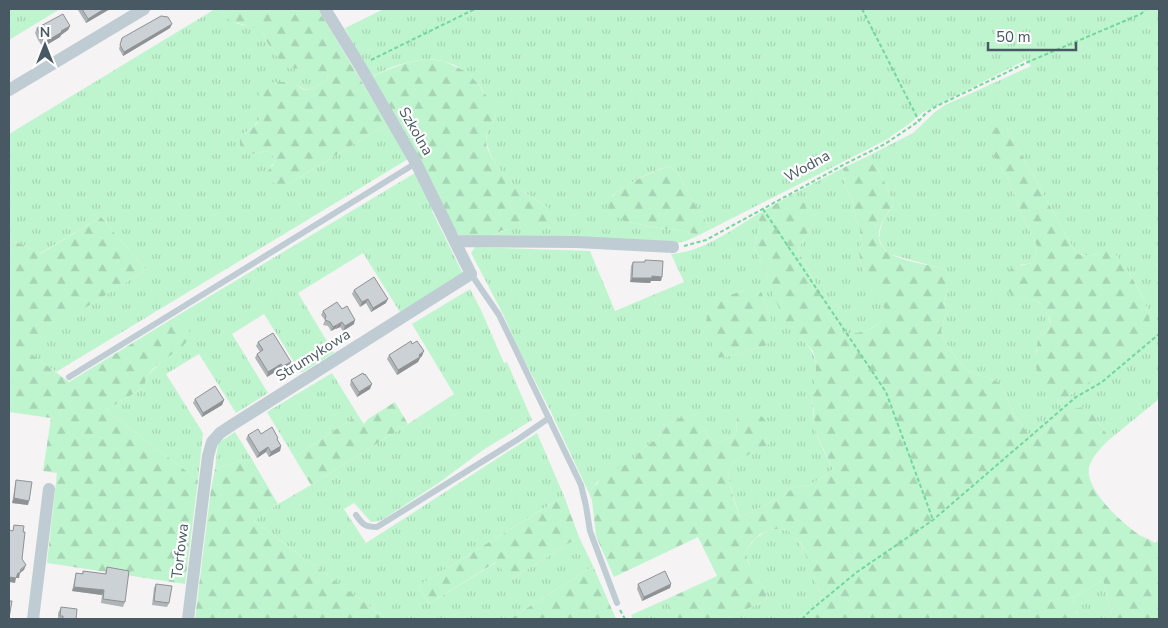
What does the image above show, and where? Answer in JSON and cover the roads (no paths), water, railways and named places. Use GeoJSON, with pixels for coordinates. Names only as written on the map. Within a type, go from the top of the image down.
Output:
{"type":"FeatureCollection","features":[{"type":"Feature","properties":{"kind":"street"},"geometry":{"type":"LineString","coordinates":[[9,90],[144,9]]}},
{"type":"Feature","properties":{"kind":"street","name":"Szkolna"},"geometry":{"type":"LineString","coordinates":[[324,9],[360,66],[416,163],[472,274]]}},
{"type":"Feature","properties":{"kind":"street"},"geometry":{"type":"LineString","coordinates":[[456,241],[577,242],[673,247]]}},
{"type":"Feature","properties":{"kind":"street","name":"Strumykowa"},"geometry":{"type":"LineString","coordinates":[[204,486],[212,442],[220,433],[472,274]]}},
{"type":"Feature","properties":{"kind":"street","name":"Torfowa"},"geometry":{"type":"LineString","coordinates":[[188,619],[204,486]]}},
{"type":"Feature","properties":{"kind":"street"},"geometry":{"type":"LineString","coordinates":[[33,619],[49,489]]}},
{"type":"Feature","properties":{"kind":"lane"},"geometry":{"type":"LineString","coordinates":[[69,377],[416,163]]}},
{"type":"Feature","properties":{"kind":"lane"},"geometry":{"type":"LineString","coordinates":[[472,274],[499,315],[581,485],[590,531],[617,603]]}},
{"type":"Feature","properties":{"kind":"lane"},"geometry":{"type":"LineString","coordinates":[[356,515],[368,527],[377,527],[549,418]]}}]}
